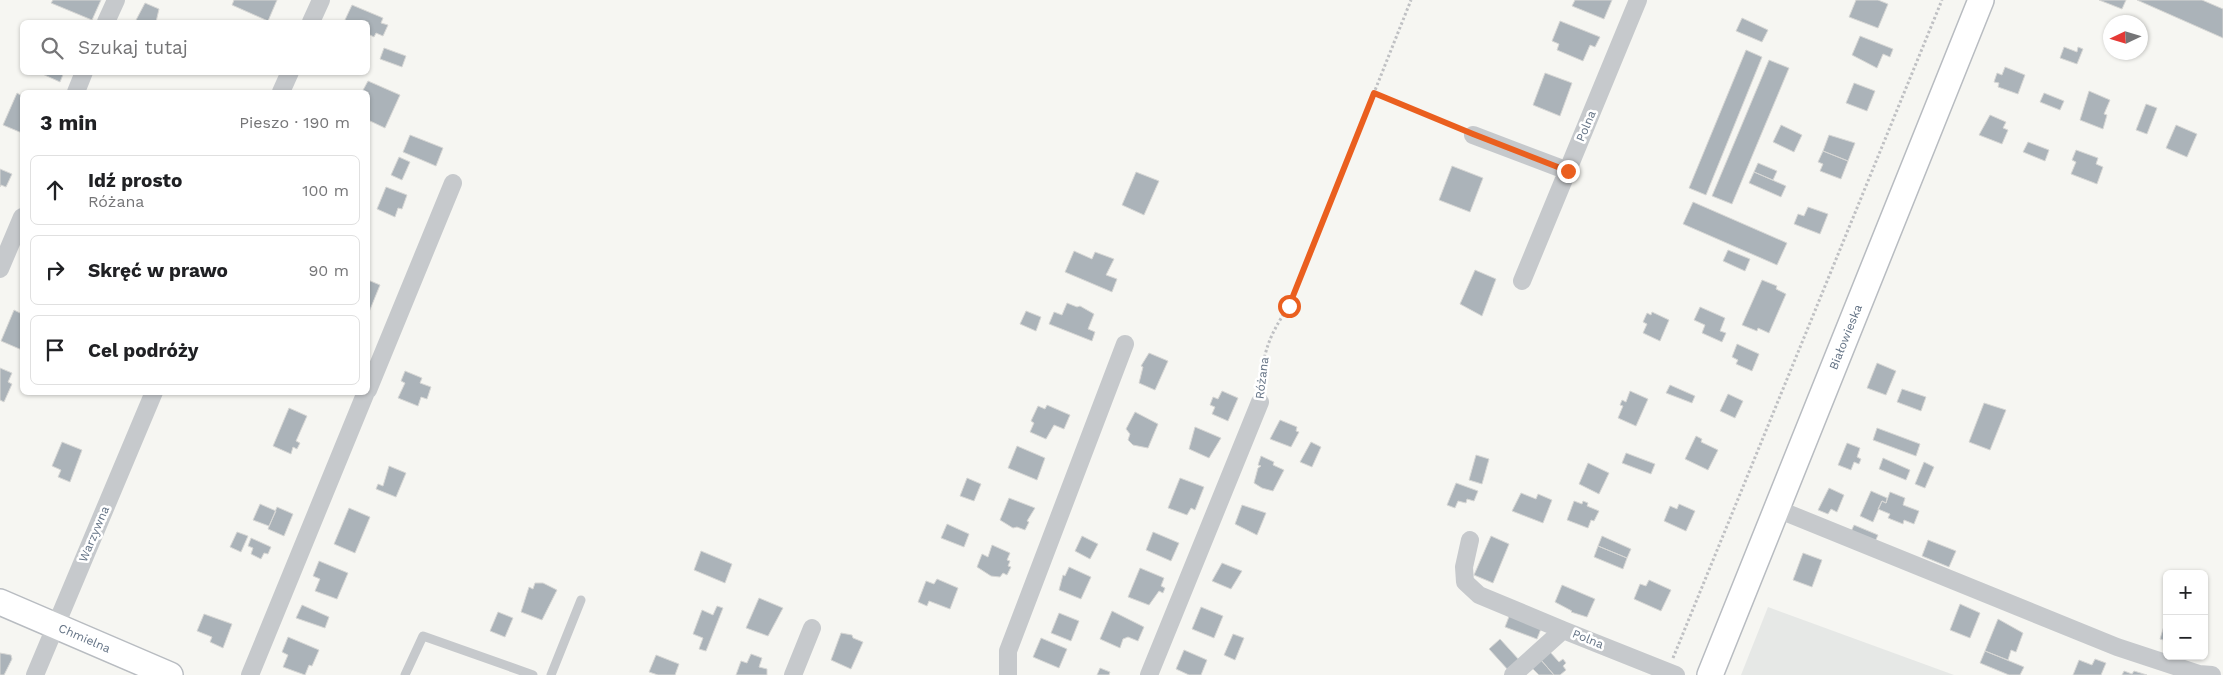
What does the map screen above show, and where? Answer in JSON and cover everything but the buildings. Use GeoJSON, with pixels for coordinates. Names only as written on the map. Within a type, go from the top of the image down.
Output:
{"type":"FeatureCollection","features":[{"type":"Feature","properties":{"kind":"main road","name":"Białowieska"},"geometry":{"type":"LineString","coordinates":[[1710,675],[1982,0]]}},
{"type":"Feature","properties":{"kind":"main road","name":"Chmielna"},"geometry":{"type":"LineString","coordinates":[[0,602],[170,675]]}},
{"type":"Feature","properties":{"kind":"street"},"geometry":{"type":"LineString","coordinates":[[107,20],[116,0]]}},
{"type":"Feature","properties":{"kind":"street"},"geometry":{"type":"LineString","coordinates":[[312,20],[321,0]]}},
{"type":"Feature","properties":{"kind":"street","name":"Polna"},"geometry":{"type":"LineString","coordinates":[[1522,281],[1638,0]]}},
{"type":"Feature","properties":{"kind":"street"},"geometry":{"type":"LineString","coordinates":[[77,90],[83,75]]}},
{"type":"Feature","properties":{"kind":"street"},"geometry":{"type":"LineString","coordinates":[[282,90],[289,75]]}},
{"type":"Feature","properties":{"kind":"street"},"geometry":{"type":"LineString","coordinates":[[1473,134],[1568,171]]}},
{"type":"Feature","properties":{"kind":"street"},"geometry":{"type":"LineString","coordinates":[[370,384],[453,183]]}},
{"type":"Feature","properties":{"kind":"street"},"geometry":{"type":"LineString","coordinates":[[0,269],[20,222]]}},
{"type":"Feature","properties":{"kind":"street"},"geometry":{"type":"LineString","coordinates":[[1008,675],[1008,651],[1125,344]]}},
{"type":"Feature","properties":{"kind":"street","name":"Warzywna"},"geometry":{"type":"LineString","coordinates":[[35,675],[153,395]]}},
{"type":"Feature","properties":{"kind":"street"},"geometry":{"type":"LineString","coordinates":[[250,675],[365,395]]}},
{"type":"Feature","properties":{"kind":"street","name":"Różana"},"geometry":{"type":"LineString","coordinates":[[1149,675],[1260,402]]}},
{"type":"Feature","properties":{"kind":"street"},"geometry":{"type":"LineString","coordinates":[[1777,509],[2117,647],[2199,674],[2212,675]]}},
{"type":"Feature","properties":{"kind":"street"},"geometry":{"type":"LineString","coordinates":[[1470,540],[1464,567],[1466,582],[1478,595],[1563,630]]}},
{"type":"Feature","properties":{"kind":"street"},"geometry":{"type":"LineString","coordinates":[[793,675],[812,628]]}},
{"type":"Feature","properties":{"kind":"street","name":"Polna"},"geometry":{"type":"LineString","coordinates":[[1513,675],[1563,630],[1672,673]]}},
{"type":"Feature","properties":{"kind":"lane"},"geometry":{"type":"LineString","coordinates":[[551,675],[581,600]]}},
{"type":"Feature","properties":{"kind":"lane"},"geometry":{"type":"LineString","coordinates":[[406,675],[423,636],[533,675]]}},
{"type":"Feature","properties":{"kind":"path","name":"Różana"},"geometry":{"type":"LineString","coordinates":[[1260,402],[1262,363],[1270,335],[1289,306],[1411,0]]}},
{"type":"Feature","properties":{"kind":"path"},"geometry":{"type":"LineString","coordinates":[[1672,673],[1942,0]]}},
{"type":"Feature","properties":{"kind":"path"},"geometry":{"type":"LineString","coordinates":[[1374,93],[1473,134]]}},
{"type":"Feature","properties":{"kind":"shaded area"},"geometry":{"type":"Polygon","coordinates":[[[1768,607],[1954,675],[1741,675],[1768,607]]]}},
{"type":"Feature","properties":{"kind":"route"},"geometry":{"type":"LineString","coordinates":[[1289,306],[1374,93],[1568,171]]}}]}
